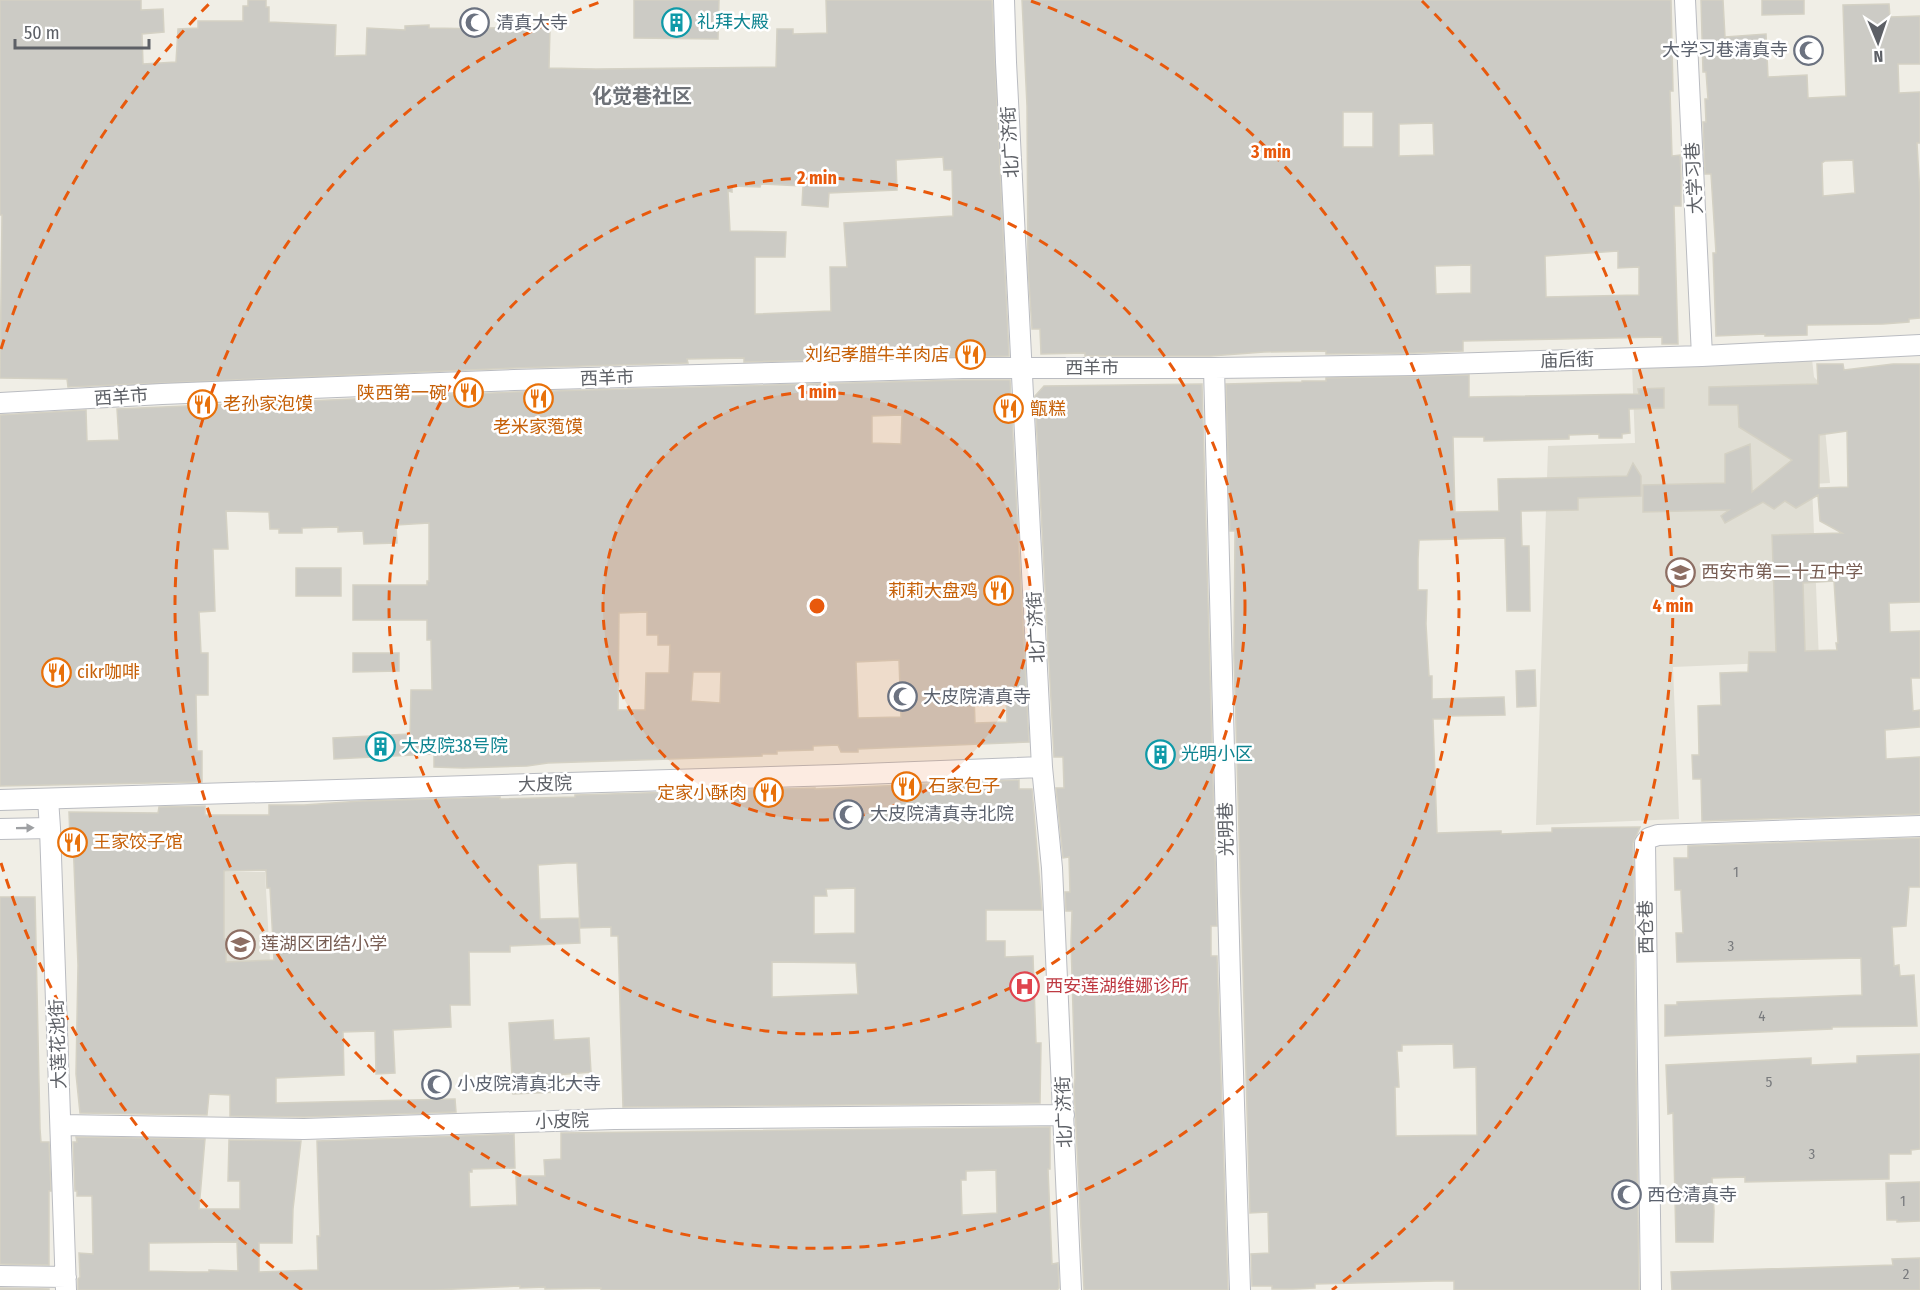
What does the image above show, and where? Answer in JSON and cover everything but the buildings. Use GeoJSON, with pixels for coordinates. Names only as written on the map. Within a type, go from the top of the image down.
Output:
{"type":"FeatureCollection","features":[{"type":"Feature","properties":{"kind":"street","name":"北广济街"},"geometry":{"type":"LineString","coordinates":[[1004,0],[1042,767],[1052,868],[1071,1290]]}},
{"type":"Feature","properties":{"kind":"street","name":"大学习巷"},"geometry":{"type":"LineString","coordinates":[[1685,0],[1702,356]]}},
{"type":"Feature","properties":{"kind":"street","name":"庙后街"},"geometry":{"type":"LineString","coordinates":[[1214,368],[1702,356],[1920,345]]}},
{"type":"Feature","properties":{"kind":"street","name":"西羊市"},"geometry":{"type":"LineString","coordinates":[[0,404],[162,393],[514,380],[1023,369],[1214,368]]}},
{"type":"Feature","properties":{"kind":"street","name":"光明巷"},"geometry":{"type":"LineString","coordinates":[[1214,368],[1240,1290]]}},
{"type":"Feature","properties":{"kind":"street","name":"大皮院"},"geometry":{"type":"LineString","coordinates":[[0,800],[1042,767]]}},
{"type":"Feature","properties":{"kind":"street","name":"大莲花池街"},"geometry":{"type":"LineString","coordinates":[[48,799],[66,1284]]}},
{"type":"Feature","properties":{"kind":"street","name":"西仓巷"},"geometry":{"type":"LineString","coordinates":[[1651,1290],[1645,843],[1649,838],[1658,835],[1920,826]]}},
{"type":"Feature","properties":{"kind":"street"},"geometry":{"type":"LineString","coordinates":[[0,829],[50,828]]}},
{"type":"Feature","properties":{"kind":"street","name":"小皮院"},"geometry":{"type":"LineString","coordinates":[[61,1125],[304,1129],[614,1119],[1064,1115]]}},
{"type":"Feature","properties":{"kind":"street"},"geometry":{"type":"LineString","coordinates":[[0,1276],[66,1284]]}},
{"type":"Feature","properties":{"kind":"shaded area","name":"西安市第二十五中学"},"geometry":{"type":"Polygon","coordinates":[[[1812,359],[1814,377],[1821,384],[1830,483],[1812,484],[1819,661],[1673,667],[1679,819],[1536,825],[1548,446],[1635,443],[1632,365],[1812,359]]]}},
{"type":"Feature","properties":{"kind":"shaded area","name":"莲湖区团结小学"},"geometry":{"type":"Polygon","coordinates":[[[210,872],[265,872],[273,1015],[210,1018],[210,872]]]}},
{"type":"Feature","properties":{"kind":"place","name":"礼拜大殿"},"geometry":{"type":"Point","coordinates":[676,22]}},
{"type":"Feature","properties":{"kind":"place","name":"清真大寺"},"geometry":{"type":"Point","coordinates":[475,23]}},
{"type":"Feature","properties":{"kind":"place","name":"大学习巷清真寺"},"geometry":{"type":"Point","coordinates":[1809,50]}},
{"type":"Feature","properties":{"kind":"place","name":"刘纪孝腊牛羊肉店"},"geometry":{"type":"Point","coordinates":[970,355]}},
{"type":"Feature","properties":{"kind":"place","name":"陕西第一碗"},"geometry":{"type":"Point","coordinates":[468,393]}},
{"type":"Feature","properties":{"kind":"place","name":"老米家萢馍"},"geometry":{"type":"Point","coordinates":[538,398]}},
{"type":"Feature","properties":{"kind":"place","name":"老孙家泡馍"},"geometry":{"type":"Point","coordinates":[202,404]}},
{"type":"Feature","properties":{"kind":"place","name":"甑糕"},"geometry":{"type":"Point","coordinates":[1009,409]}},
{"type":"Feature","properties":{"kind":"place","name":"西安市第二十五中学"},"geometry":{"type":"Point","coordinates":[1680,572]}},
{"type":"Feature","properties":{"kind":"place","name":"莉莉大盘鸡"},"geometry":{"type":"Point","coordinates":[999,591]}},
{"type":"Feature","properties":{"kind":"place","name":"cikr咖啡"},"geometry":{"type":"Point","coordinates":[56,672]}},
{"type":"Feature","properties":{"kind":"place","name":"大皮院清真寺"},"geometry":{"type":"Point","coordinates":[902,697]}},
{"type":"Feature","properties":{"kind":"place","name":"大皮院38号院"},"geometry":{"type":"Point","coordinates":[380,746]}},
{"type":"Feature","properties":{"kind":"place","name":"光明小区"},"geometry":{"type":"Point","coordinates":[1160,754]}},
{"type":"Feature","properties":{"kind":"place","name":"石家包子"},"geometry":{"type":"Point","coordinates":[907,786]}},
{"type":"Feature","properties":{"kind":"place","name":"定家小酥肉"},"geometry":{"type":"Point","coordinates":[768,793]}},
{"type":"Feature","properties":{"kind":"place","name":"大皮院清真寺北院"},"geometry":{"type":"Point","coordinates":[849,814]}},
{"type":"Feature","properties":{"kind":"place","name":"王家饺子馆"},"geometry":{"type":"Point","coordinates":[72,842]}},
{"type":"Feature","properties":{"kind":"place","name":"莲湖区团结小学"},"geometry":{"type":"Point","coordinates":[240,944]}},
{"type":"Feature","properties":{"kind":"place","name":"西安莲湖维娜诊所"},"geometry":{"type":"Point","coordinates":[1024,986]}},
{"type":"Feature","properties":{"kind":"place","name":"小皮院清真北大寺"},"geometry":{"type":"Point","coordinates":[436,1084]}},
{"type":"Feature","properties":{"kind":"place","name":"西仓清真寺"},"geometry":{"type":"Point","coordinates":[1626,1195]}},
{"type":"Feature","properties":{"kind":"district","name":"化觉巷社区"},"geometry":{"type":"Point","coordinates":[642,96]}}]}
